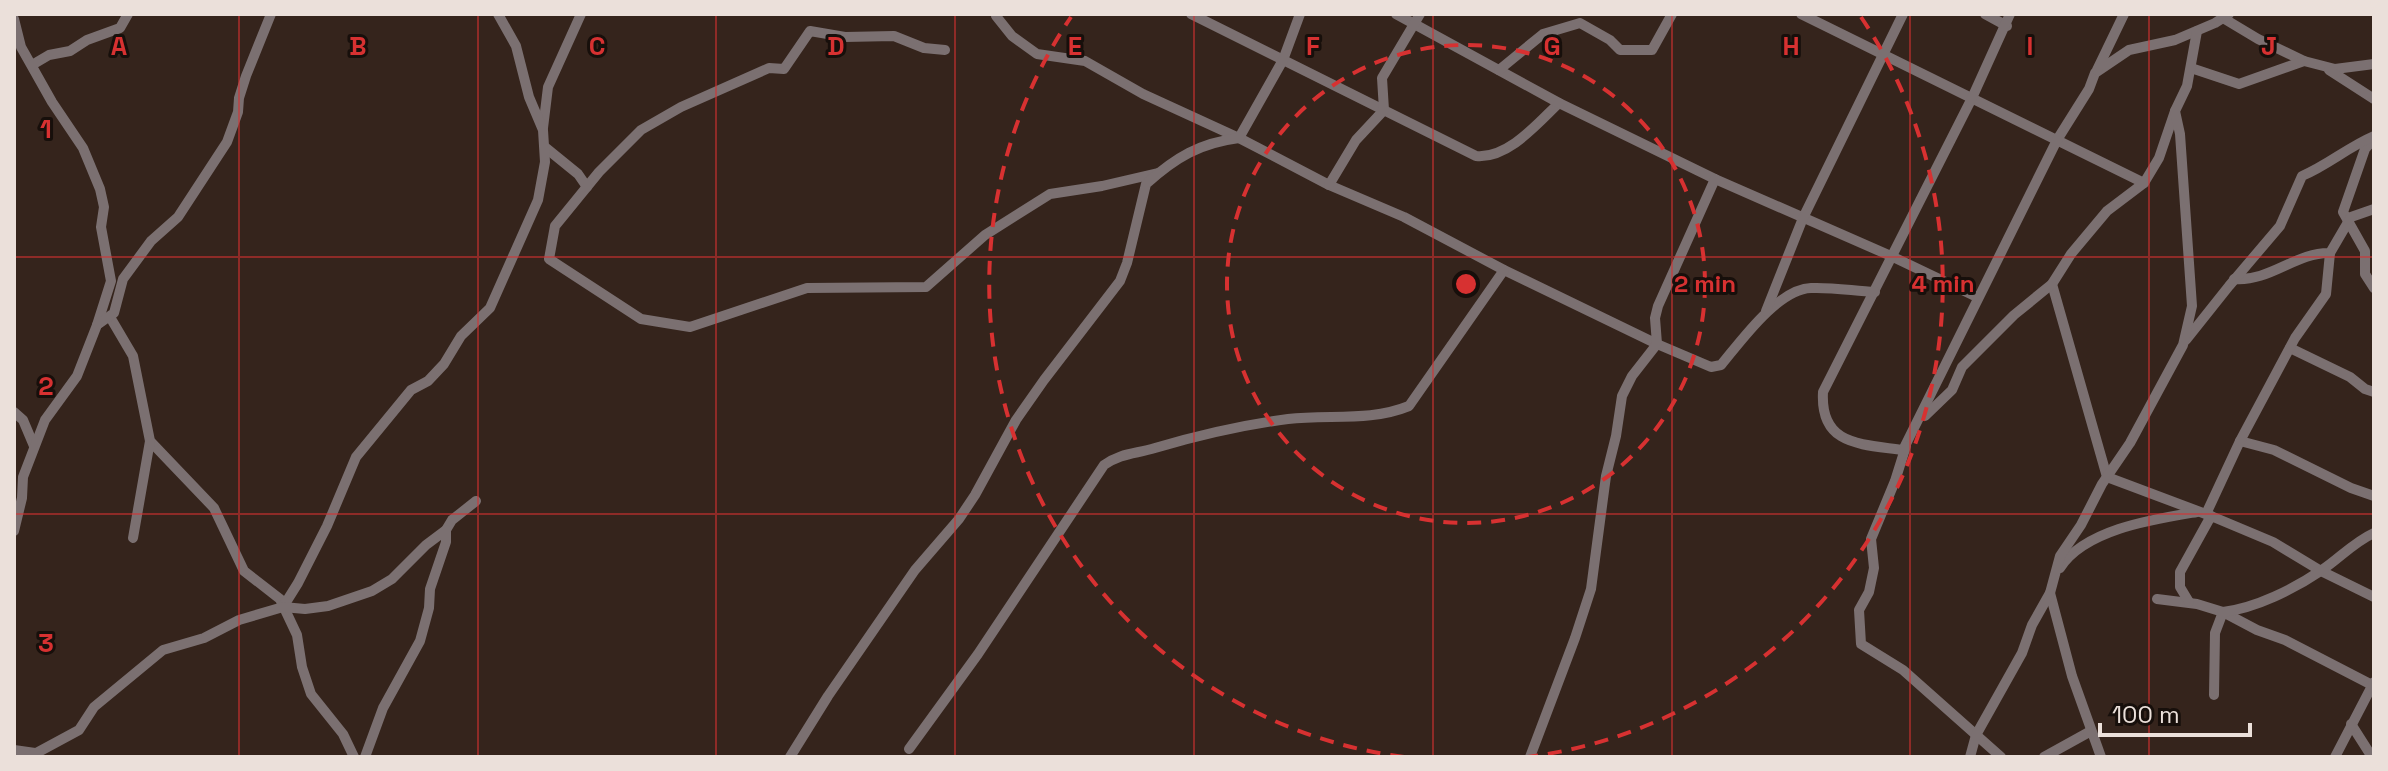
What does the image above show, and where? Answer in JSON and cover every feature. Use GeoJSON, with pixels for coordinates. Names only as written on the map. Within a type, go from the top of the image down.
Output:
{"type":"FeatureCollection","features":[{"type":"Feature","properties":{"kind":"street"},"geometry":{"type":"LineString","coordinates":[[32,65],[49,55],[70,51],[87,40],[120,28],[128,14]]}},
{"type":"Feature","properties":{"kind":"street"},"geometry":{"type":"LineString","coordinates":[[97,325],[114,313],[123,279],[151,241],[178,217],[227,142],[246,76],[271,14]]}},
{"type":"Feature","properties":{"kind":"street"},"geometry":{"type":"LineString","coordinates":[[283,607],[327,526],[356,457],[411,390],[436,373],[461,336],[490,308],[538,200],[546,148],[543,130],[529,97],[516,46],[498,14]]}},
{"type":"Feature","properties":{"kind":"street"},"geometry":{"type":"LineString","coordinates":[[543,130],[548,87],[581,14]]}},
{"type":"Feature","properties":{"kind":"street"},"geometry":{"type":"LineString","coordinates":[[1239,138],[1283,60],[1300,14]]}},
{"type":"Feature","properties":{"kind":"street"},"geometry":{"type":"LineString","coordinates":[[1396,14],[1417,18],[1499,70],[1559,103],[1715,179],[1977,297]]}},
{"type":"Feature","properties":{"kind":"street"},"geometry":{"type":"LineString","coordinates":[[1499,70],[1543,34],[1580,23],[1610,40],[1620,50],[1652,50],[1672,14]]}},
{"type":"Feature","properties":{"kind":"street"},"geometry":{"type":"LineString","coordinates":[[1801,14],[2144,183]]}},
{"type":"Feature","properties":{"kind":"street"},"geometry":{"type":"LineString","coordinates":[[1765,313],[1803,218],[1903,14]]}},
{"type":"Feature","properties":{"kind":"street"},"geometry":{"type":"LineString","coordinates":[[1985,14],[2007,26]]}},
{"type":"Feature","properties":{"kind":"street"},"geometry":{"type":"LineString","coordinates":[[1903,450],[1848,440],[1825,422],[1823,392],[1972,98],[2010,14]]}},
{"type":"Feature","properties":{"kind":"street"},"geometry":{"type":"LineString","coordinates":[[2001,757],[1903,670],[1861,644],[1859,610],[1869,592],[1874,568],[1871,539],[1895,481],[1903,450],[1977,297],[2057,140],[2089,89],[2124,14]]}},
{"type":"Feature","properties":{"kind":"street"},"geometry":{"type":"LineString","coordinates":[[994,15],[1012,36],[1037,54],[1085,61],[1143,94],[1239,138],[1329,185],[1404,217],[1504,270],[1657,344],[1716,367],[1765,313],[1792,294],[1808,288],[1875,292]]}},
{"type":"Feature","properties":{"kind":"street"},"geometry":{"type":"LineString","coordinates":[[1193,15],[1465,152],[1488,157],[1517,141],[1559,103]]}},
{"type":"Feature","properties":{"kind":"street"},"geometry":{"type":"LineString","coordinates":[[2095,73],[2129,50],[2175,40],[2226,16],[2258,39],[2300,62],[2335,69],[2374,64]]}},
{"type":"Feature","properties":{"kind":"street"},"geometry":{"type":"LineString","coordinates":[[1329,185],[1356,140],[1384,110],[1382,78],[1417,18]]}},
{"type":"Feature","properties":{"kind":"street"},"geometry":{"type":"LineString","coordinates":[[14,19],[21,47],[83,148],[100,189],[104,207],[101,227],[111,281],[77,376],[45,420],[34,446],[23,477],[22,498],[14,531]]}},
{"type":"Feature","properties":{"kind":"street"},"geometry":{"type":"LineString","coordinates":[[945,50],[924,48],[894,36],[845,37],[810,31],[784,69],[769,68],[681,107],[641,130],[555,226],[549,259],[641,319],[690,327],[807,288],[926,287],[985,235],[1050,194],[1125,182],[1158,173]]}},
{"type":"Feature","properties":{"kind":"street"},"geometry":{"type":"LineString","coordinates":[[1903,450],[1931,408],[1952,390],[1962,367],[2014,315],[2052,284],[2071,254],[2107,211],[2144,183],[2159,158],[2187,86],[2197,31]]}},
{"type":"Feature","properties":{"kind":"street"},"geometry":{"type":"LineString","coordinates":[[2191,68],[2239,84],[2300,62]]}},
{"type":"Feature","properties":{"kind":"street"},"geometry":{"type":"LineString","coordinates":[[2322,66],[2374,99]]}},
{"type":"Feature","properties":{"kind":"street"},"geometry":{"type":"LineString","coordinates":[[2175,111],[2180,134],[2192,306],[2183,345]]}},
{"type":"Feature","properties":{"kind":"street"},"geometry":{"type":"LineString","coordinates":[[790,757],[915,570],[959,519],[1016,420],[1120,281],[1146,184],[1158,173],[1211,142],[1239,138]]}},
{"type":"Feature","properties":{"kind":"street"},"geometry":{"type":"LineString","coordinates":[[2374,138],[2365,149],[2343,212],[2365,251],[2365,274],[2374,288]]}},
{"type":"Feature","properties":{"kind":"street"},"geometry":{"type":"LineString","coordinates":[[1970,757],[1976,735],[2022,653],[2032,625],[2050,593],[2060,556],[2130,443],[2183,345],[2280,226],[2302,176],[2326,166],[2360,142],[2374,138]]}},
{"type":"Feature","properties":{"kind":"street"},"geometry":{"type":"LineString","coordinates":[[546,148],[578,174],[587,187]]}},
{"type":"Feature","properties":{"kind":"street"},"geometry":{"type":"LineString","coordinates":[[1530,757],[1591,589],[1606,476],[1622,396],[1632,376],[1657,344],[1655,318],[1658,306],[1715,179]]}},
{"type":"Feature","properties":{"kind":"street"},"geometry":{"type":"LineString","coordinates":[[2189,602],[2180,587],[2180,572],[2205,514],[2290,348],[2326,294],[2330,253],[2351,217],[2374,209]]}},
{"type":"Feature","properties":{"kind":"street"},"geometry":{"type":"LineString","coordinates":[[2234,279],[2248,280],[2315,253],[2330,253]]}},
{"type":"Feature","properties":{"kind":"street"},"geometry":{"type":"LineString","coordinates":[[909,749],[978,654],[1104,465],[1118,455],[1143,452],[1211,431],[1291,418],[1389,414],[1409,406],[1504,270]]}},
{"type":"Feature","properties":{"kind":"street"},"geometry":{"type":"LineString","coordinates":[[2052,284],[2107,477]]}},
{"type":"Feature","properties":{"kind":"street"},"geometry":{"type":"LineString","coordinates":[[110,317],[133,356],[150,441],[133,538]]}},
{"type":"Feature","properties":{"kind":"street"},"geometry":{"type":"LineString","coordinates":[[2290,348],[2371,388]]}},
{"type":"Feature","properties":{"kind":"street"},"geometry":{"type":"LineString","coordinates":[[14,412],[23,420],[34,446]]}},
{"type":"Feature","properties":{"kind":"street"},"geometry":{"type":"LineString","coordinates":[[150,441],[214,508],[244,571],[280,599],[297,635],[302,667],[311,694],[343,734],[354,757]]}},
{"type":"Feature","properties":{"kind":"street"},"geometry":{"type":"LineString","coordinates":[[2240,441],[2274,450],[2374,496]]}},
{"type":"Feature","properties":{"kind":"street"},"geometry":{"type":"LineString","coordinates":[[2107,477],[2273,542],[2321,571],[2374,597]]}},
{"type":"Feature","properties":{"kind":"street"},"geometry":{"type":"LineString","coordinates":[[14,750],[32,755],[79,730],[94,707],[163,650],[204,638],[239,620],[283,607],[305,609],[328,606],[372,591],[392,579],[446,530],[452,520],[476,501]]}},
{"type":"Feature","properties":{"kind":"street"},"geometry":{"type":"LineString","coordinates":[[2054,578],[2065,560],[2100,536],[2134,523],[2205,514]]}},
{"type":"Feature","properties":{"kind":"street"},"geometry":{"type":"LineString","coordinates":[[365,757],[383,708],[420,641],[429,608],[430,589],[446,542],[446,530]]}},
{"type":"Feature","properties":{"kind":"street"},"geometry":{"type":"LineString","coordinates":[[2223,612],[2246,609],[2321,571],[2358,540],[2374,533]]}},
{"type":"Feature","properties":{"kind":"street"},"geometry":{"type":"LineString","coordinates":[[2050,593],[2072,676],[2101,757]]}},
{"type":"Feature","properties":{"kind":"street"},"geometry":{"type":"LineString","coordinates":[[2157,599],[2189,602],[2223,612],[2373,683],[2335,757]]}},
{"type":"Feature","properties":{"kind":"street"},"geometry":{"type":"LineString","coordinates":[[2214,695],[2215,633],[2223,612]]}},
{"type":"Feature","properties":{"kind":"street"},"geometry":{"type":"LineString","coordinates":[[2351,724],[2372,757]]}},
{"type":"Feature","properties":{"kind":"street"},"geometry":{"type":"LineString","coordinates":[[2044,757],[2091,731]]}}]}
